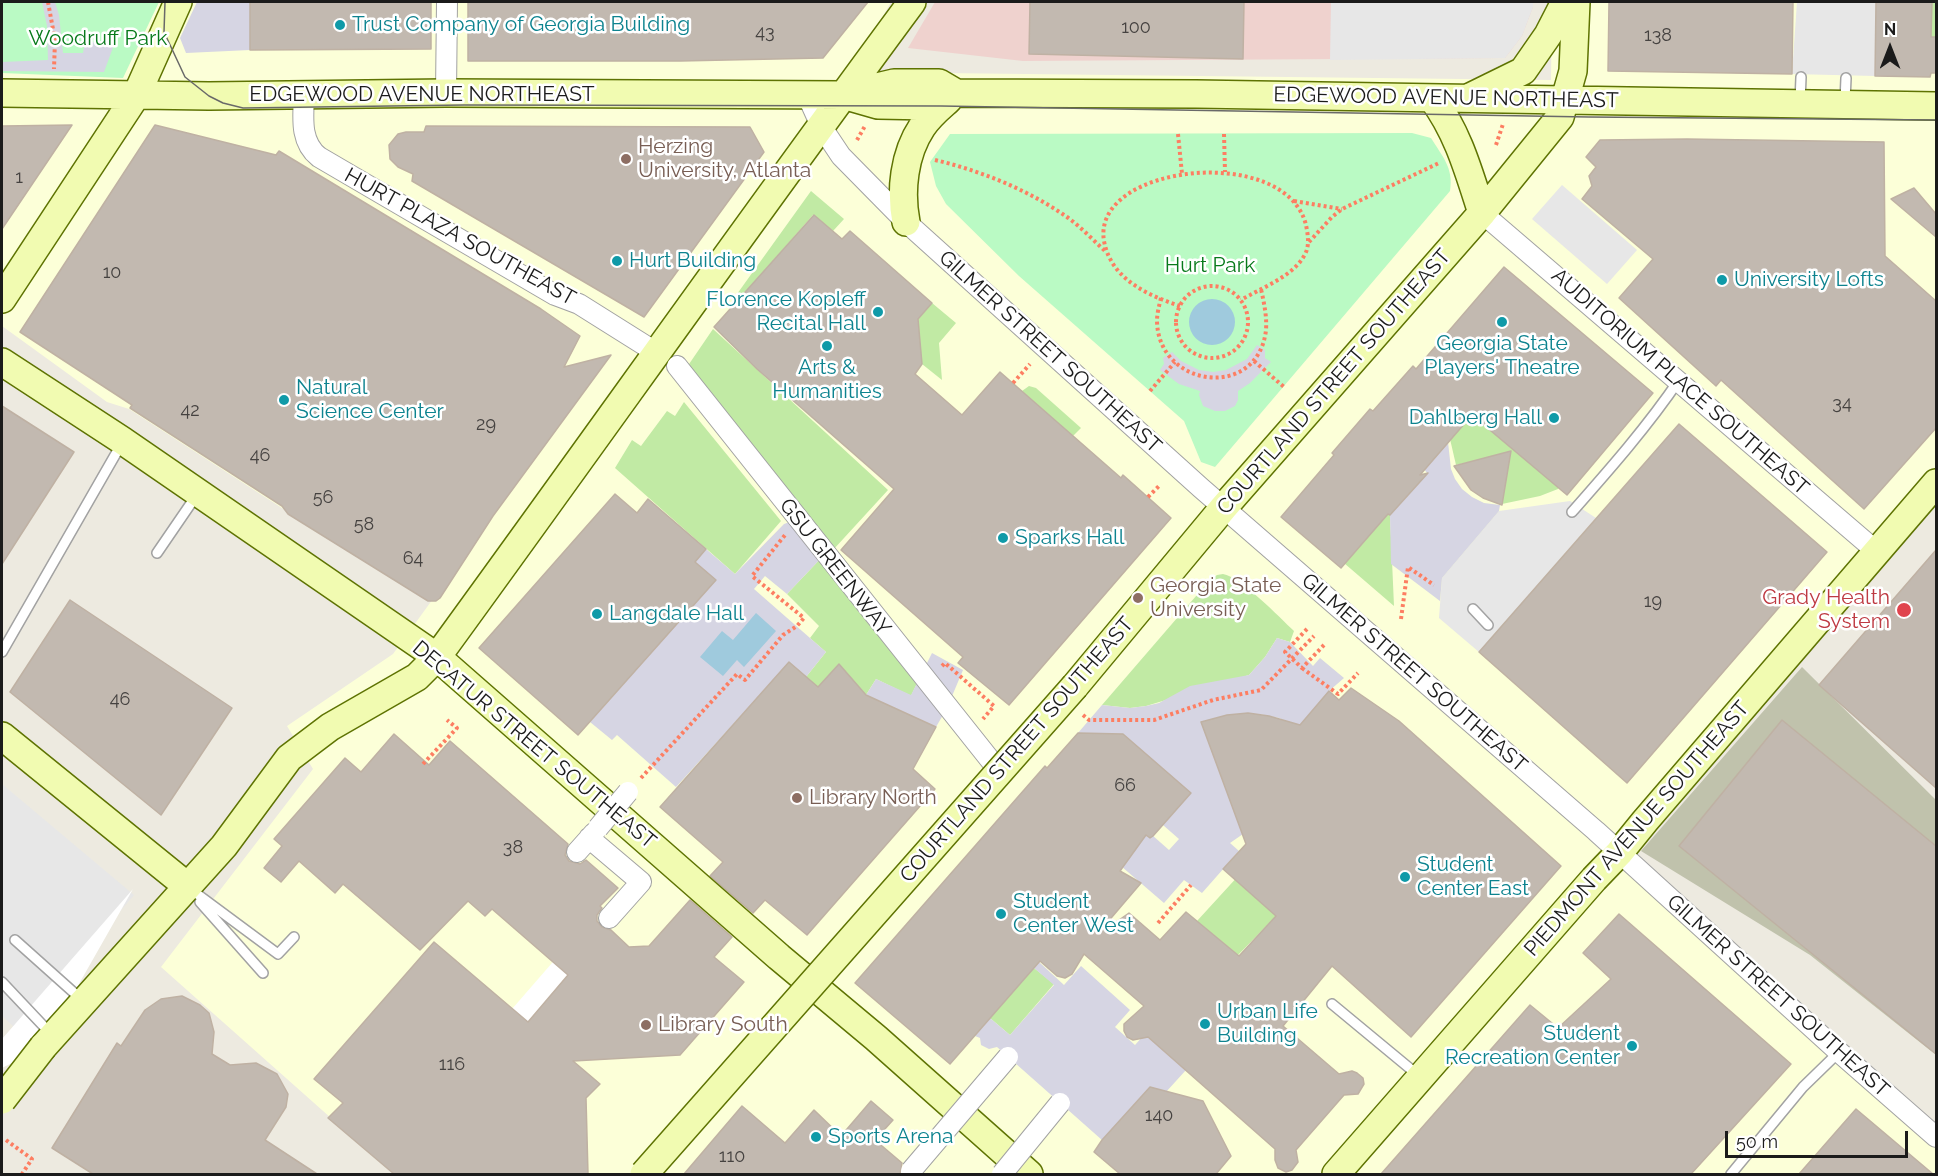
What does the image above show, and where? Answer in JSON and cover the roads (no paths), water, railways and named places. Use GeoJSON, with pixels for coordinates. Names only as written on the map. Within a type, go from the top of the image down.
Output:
{"type":"FeatureCollection","features":[{"type":"Feature","properties":{"kind":"main road"},"geometry":{"type":"LineString","coordinates":[[2,299],[136,94],[178,2]]}},
{"type":"Feature","properties":{"kind":"main road"},"geometry":{"type":"LineString","coordinates":[[2,1100],[48,1041],[224,846],[289,758],[330,727],[417,677],[438,657],[667,360],[821,126],[912,2]]}},
{"type":"Feature","properties":{"kind":"main road"},"geometry":{"type":"LineString","coordinates":[[1466,99],[1523,71],[1548,35],[1565,2]]}},
{"type":"Feature","properties":{"kind":"main road","name":"COURTLAND STREET SOUTHEAST"},"geometry":{"type":"LineString","coordinates":[[644,1174],[1075,686],[1224,507],[1482,213],[1560,117],[1573,70],[1576,2]]}},
{"type":"Feature","properties":{"kind":"main road","name":"EDGEWOOD AVENUE NORTHEAST"},"geometry":{"type":"LineString","coordinates":[[2,93],[304,96],[446,93],[843,94],[894,83],[939,83],[956,93],[1466,99],[1566,99],[1801,90],[1845,91],[1936,106]]}},
{"type":"Feature","properties":{"kind":"main road"},"geometry":{"type":"LineString","coordinates":[[906,222],[903,207],[904,181],[906,165],[914,143],[920,130],[933,113],[956,93]]}},
{"type":"Feature","properties":{"kind":"main road"},"geometry":{"type":"LineString","coordinates":[[1432,98],[1444,114],[1462,152],[1482,213]]}},
{"type":"Feature","properties":{"kind":"main road","name":"DECATUR STREET SOUTHEAST"},"geometry":{"type":"LineString","coordinates":[[2,362],[123,441],[438,657],[1029,1174]]}},
{"type":"Feature","properties":{"kind":"main road","name":"PIEDMONT AVENUE SOUTHEAST"},"geometry":{"type":"LineString","coordinates":[[1336,1174],[1619,853],[1936,483]]}},
{"type":"Feature","properties":{"kind":"main road"},"geometry":{"type":"LineString","coordinates":[[2,735],[187,886]]}},
{"type":"Feature","properties":{"kind":"street"},"geometry":{"type":"LineString","coordinates":[[446,93],[447,2]]}},
{"type":"Feature","properties":{"kind":"street","name":"GILMER STREET SOUTHEAST"},"geometry":{"type":"LineString","coordinates":[[807,94],[821,126],[841,156],[906,222],[1224,507],[1619,853],[1936,1137]]}},
{"type":"Feature","properties":{"kind":"street","name":"HURT PLAZA SOUTHEAST"},"geometry":{"type":"LineString","coordinates":[[304,96],[305,138],[311,151],[319,157],[555,296],[579,304],[667,360]]}},
{"type":"Feature","properties":{"kind":"street","name":"AUDITORIUM PLACE SOUTHEAST"},"geometry":{"type":"LineString","coordinates":[[1482,213],[1876,551]]}},
{"type":"Feature","properties":{"kind":"street","name":"GSU GREENWAY"},"geometry":{"type":"LineString","coordinates":[[667,360],[798,519],[995,766]]}},
{"type":"Feature","properties":{"kind":"street"},"geometry":{"type":"LineString","coordinates":[[609,918],[641,882],[589,838],[628,792]]}},
{"type":"Feature","properties":{"kind":"street"},"geometry":{"type":"LineString","coordinates":[[911,1171],[1008,1057]]}},
{"type":"Feature","properties":{"kind":"street"},"geometry":{"type":"LineString","coordinates":[[1002,1174],[1060,1103]]}},
{"type":"Feature","properties":{"kind":"lane"},"geometry":{"type":"LineString","coordinates":[[1572,512],[1679,380]]}},
{"type":"Feature","properties":{"kind":"lane"},"geometry":{"type":"LineString","coordinates":[[2,652],[123,441]]}},
{"type":"Feature","properties":{"kind":"lane"},"geometry":{"type":"LineString","coordinates":[[157,553],[198,493]]}},
{"type":"Feature","properties":{"kind":"lane"},"geometry":{"type":"LineString","coordinates":[[1473,609],[1488,625]]}},
{"type":"Feature","properties":{"kind":"lane"},"geometry":{"type":"LineString","coordinates":[[631,1174],[1047,709]]}},
{"type":"Feature","properties":{"kind":"lane"},"geometry":{"type":"LineString","coordinates":[[187,886],[278,954],[294,937]]}},
{"type":"Feature","properties":{"kind":"lane"},"geometry":{"type":"LineString","coordinates":[[187,886],[262,973]]}},
{"type":"Feature","properties":{"kind":"lane"},"geometry":{"type":"LineString","coordinates":[[15,940],[83,1001]]}},
{"type":"Feature","properties":{"kind":"lane"},"geometry":{"type":"LineString","coordinates":[[2,982],[48,1041]]}},
{"type":"Feature","properties":{"kind":"lane"},"geometry":{"type":"LineString","coordinates":[[1332,1004],[1420,1077]]}},
{"type":"Feature","properties":{"kind":"lane"},"geometry":{"type":"LineString","coordinates":[[1731,1174],[1803,1087],[1839,1052]]}},
{"type":"Feature","properties":{"kind":"water"},"geometry":{"type":"Polygon","coordinates":[[[1212,299],[1228,306],[1235,322],[1228,338],[1212,345],[1196,338],[1189,322],[1196,306],[1212,299]]]}},
{"type":"Feature","properties":{"kind":"water"},"geometry":{"type":"Polygon","coordinates":[[[756,613],[776,631],[744,667],[737,660],[723,676],[700,657],[722,631],[733,640],[756,613]]]}},
{"type":"Feature","properties":{"kind":"tram line"},"geometry":{"type":"LineString","coordinates":[[165,2],[164,32],[185,77],[209,96],[223,103],[243,108],[464,105],[941,106],[1589,117],[1936,120]]}},
{"type":"Feature","properties":{"kind":"place","name":"Trust Company of Georgia Building"},"geometry":{"type":"Point","coordinates":[340,25]}},
{"type":"Feature","properties":{"kind":"place","name":"Herzing University, Atlanta"},"geometry":{"type":"Point","coordinates":[626,159]}},
{"type":"Feature","properties":{"kind":"place","name":"Hurt Building"},"geometry":{"type":"Point","coordinates":[617,261]}},
{"type":"Feature","properties":{"kind":"place","name":"University Lofts"},"geometry":{"type":"Point","coordinates":[1722,280]}},
{"type":"Feature","properties":{"kind":"place","name":"Florence Kopleff Recital Hall"},"geometry":{"type":"Point","coordinates":[878,312]}},
{"type":"Feature","properties":{"kind":"place","name":"Georgia State Players' Theatre"},"geometry":{"type":"Point","coordinates":[1502,322]}},
{"type":"Feature","properties":{"kind":"place","name":"Arts & Humanities"},"geometry":{"type":"Point","coordinates":[827,346]}},
{"type":"Feature","properties":{"kind":"place","name":"Natural Science Center"},"geometry":{"type":"Point","coordinates":[284,400]}},
{"type":"Feature","properties":{"kind":"place","name":"Dahlberg Hall"},"geometry":{"type":"Point","coordinates":[1554,418]}},
{"type":"Feature","properties":{"kind":"place","name":"Sparks Hall"},"geometry":{"type":"Point","coordinates":[1003,538]}},
{"type":"Feature","properties":{"kind":"place","name":"Georgia State University"},"geometry":{"type":"Point","coordinates":[1138,598]}},
{"type":"Feature","properties":{"kind":"place","name":"Grady Health System"},"geometry":{"type":"Point","coordinates":[1904,610]}},
{"type":"Feature","properties":{"kind":"place","name":"Langdale Hall"},"geometry":{"type":"Point","coordinates":[597,614]}},
{"type":"Feature","properties":{"kind":"place","name":"Library North"},"geometry":{"type":"Point","coordinates":[797,798]}},
{"type":"Feature","properties":{"kind":"place","name":"Student Center East"},"geometry":{"type":"Point","coordinates":[1405,877]}},
{"type":"Feature","properties":{"kind":"place","name":"Student Center West"},"geometry":{"type":"Point","coordinates":[1001,914]}},
{"type":"Feature","properties":{"kind":"place","name":"Urban Life Building"},"geometry":{"type":"Point","coordinates":[1205,1024]}},
{"type":"Feature","properties":{"kind":"place","name":"Library South"},"geometry":{"type":"Point","coordinates":[646,1025]}},
{"type":"Feature","properties":{"kind":"place","name":"Student Recreation Center"},"geometry":{"type":"Point","coordinates":[1632,1046]}},
{"type":"Feature","properties":{"kind":"place","name":"Sports Arena"},"geometry":{"type":"Point","coordinates":[816,1137]}},
{"type":"Feature","properties":{"kind":"park label","name":"Woodruff Park"},"geometry":{"type":"Point","coordinates":[98,39]}},
{"type":"Feature","properties":{"kind":"park label","name":"Hurt Park"},"geometry":{"type":"Point","coordinates":[1210,266]}}]}
